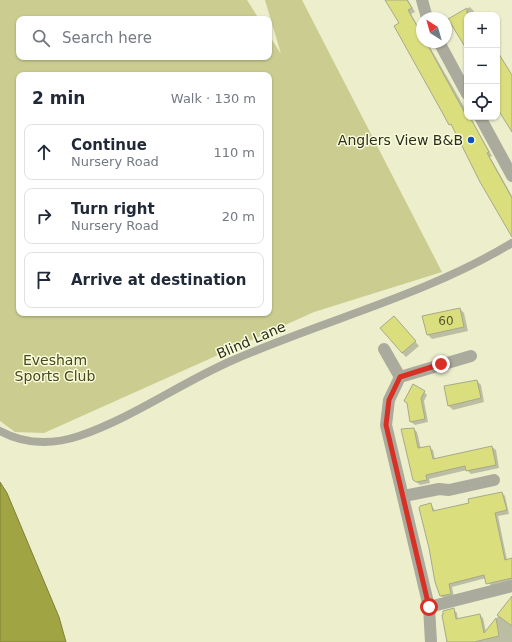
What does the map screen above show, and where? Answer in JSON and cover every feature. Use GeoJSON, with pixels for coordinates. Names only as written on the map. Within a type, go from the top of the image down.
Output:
{"type":"FeatureCollection","features":[{"type":"Feature","properties":{"kind":"street"},"geometry":{"type":"LineString","coordinates":[[422,0],[425,12]]}},
{"type":"Feature","properties":{"kind":"street"},"geometry":{"type":"LineString","coordinates":[[442,48],[464,88]]}},
{"type":"Feature","properties":{"kind":"street"},"geometry":{"type":"LineString","coordinates":[[482,120],[512,176]]}},
{"type":"Feature","properties":{"kind":"street"},"geometry":{"type":"LineString","coordinates":[[384,349],[400,377]]}},
{"type":"Feature","properties":{"kind":"street"},"geometry":{"type":"LineString","coordinates":[[431,642],[429,607],[386,425],[389,400],[400,377],[471,356]]}},
{"type":"Feature","properties":{"kind":"street"},"geometry":{"type":"LineString","coordinates":[[404,496],[438,489],[448,490],[494,480]]}},
{"type":"Feature","properties":{"kind":"street"},"geometry":{"type":"LineString","coordinates":[[429,607],[512,586]]}},
{"type":"Feature","properties":{"kind":"lane","name":"Blind Lane"},"geometry":{"type":"LineString","coordinates":[[0,431],[14,439],[45,443],[78,436],[111,422],[230,361],[441,280],[512,243]]}},
{"type":"Feature","properties":{"kind":"green space","name":"Evesham Sports Club"},"geometry":{"type":"Polygon","coordinates":[[[0,0],[247,0],[257,16],[16,16],[16,60],[272,60],[272,40],[281,54],[272,24],[272,16],[270,16],[265,0],[302,0],[442,272],[314,312],[44,433],[15,432],[0,421],[0,0]]]}},
{"type":"Feature","properties":{"kind":"shaded area"},"geometry":{"type":"Polygon","coordinates":[[[0,482],[7,493],[59,617],[66,642],[0,642],[0,482]]]}},
{"type":"Feature","properties":{"kind":"building"},"geometry":{"type":"Polygon","coordinates":[[[385,0],[407,0],[412,8],[408,10],[416,24],[416,48],[429,48],[464,112],[464,120],[472,120],[489,152],[487,153],[512,198],[512,237],[480,182],[451,124],[449,125],[394,26],[399,23],[385,0]]]}},
{"type":"Feature","properties":{"kind":"building"},"geometry":{"type":"Polygon","coordinates":[[[467,8],[467,12],[464,12],[464,45],[452,26],[452,17],[467,8]]]}},
{"type":"Feature","properties":{"kind":"building"},"geometry":{"type":"Polygon","coordinates":[[[500,56],[512,75],[512,132],[500,113],[500,56]]]}},
{"type":"Feature","properties":{"kind":"building"},"geometry":{"type":"Polygon","coordinates":[[[460,308],[464,327],[427,335],[422,316],[460,308]]]}},
{"type":"Feature","properties":{"kind":"building"},"geometry":{"type":"Polygon","coordinates":[[[394,316],[416,341],[402,353],[380,328],[394,316]]]}},
{"type":"Feature","properties":{"kind":"building"},"geometry":{"type":"Polygon","coordinates":[[[477,380],[481,398],[448,406],[444,386],[477,380]]]}},
{"type":"Feature","properties":{"kind":"building"},"geometry":{"type":"Polygon","coordinates":[[[413,384],[425,391],[421,398],[425,419],[410,422],[407,403],[404,401],[413,384]]]}},
{"type":"Feature","properties":{"kind":"building"},"geometry":{"type":"Polygon","coordinates":[[[414,428],[418,448],[430,446],[433,459],[492,446],[496,465],[466,471],[465,466],[426,475],[427,480],[416,482],[413,480],[401,429],[414,428]]]}},
{"type":"Feature","properties":{"kind":"building"},"geometry":{"type":"Polygon","coordinates":[[[502,492],[507,510],[495,513],[505,560],[512,558],[512,578],[486,584],[484,575],[449,584],[451,594],[440,596],[435,582],[429,548],[419,508],[420,506],[431,503],[433,511],[469,503],[468,499],[502,492]]]}},
{"type":"Feature","properties":{"kind":"building"},"geometry":{"type":"Polygon","coordinates":[[[512,596],[512,626],[497,615],[512,596]]]}},
{"type":"Feature","properties":{"kind":"building"},"geometry":{"type":"Polygon","coordinates":[[[454,608],[456,619],[480,614],[484,633],[496,618],[499,636],[474,642],[447,642],[442,615],[443,611],[454,608]]]}},
{"type":"Feature","properties":{"kind":"place","name":"Anglers View B&B"},"geometry":{"type":"Point","coordinates":[471,140]}},
{"type":"Feature","properties":{"kind":"route"},"geometry":{"type":"LineString","coordinates":[[429,607],[386,425],[389,400],[400,377],[441,364]]}}]}
